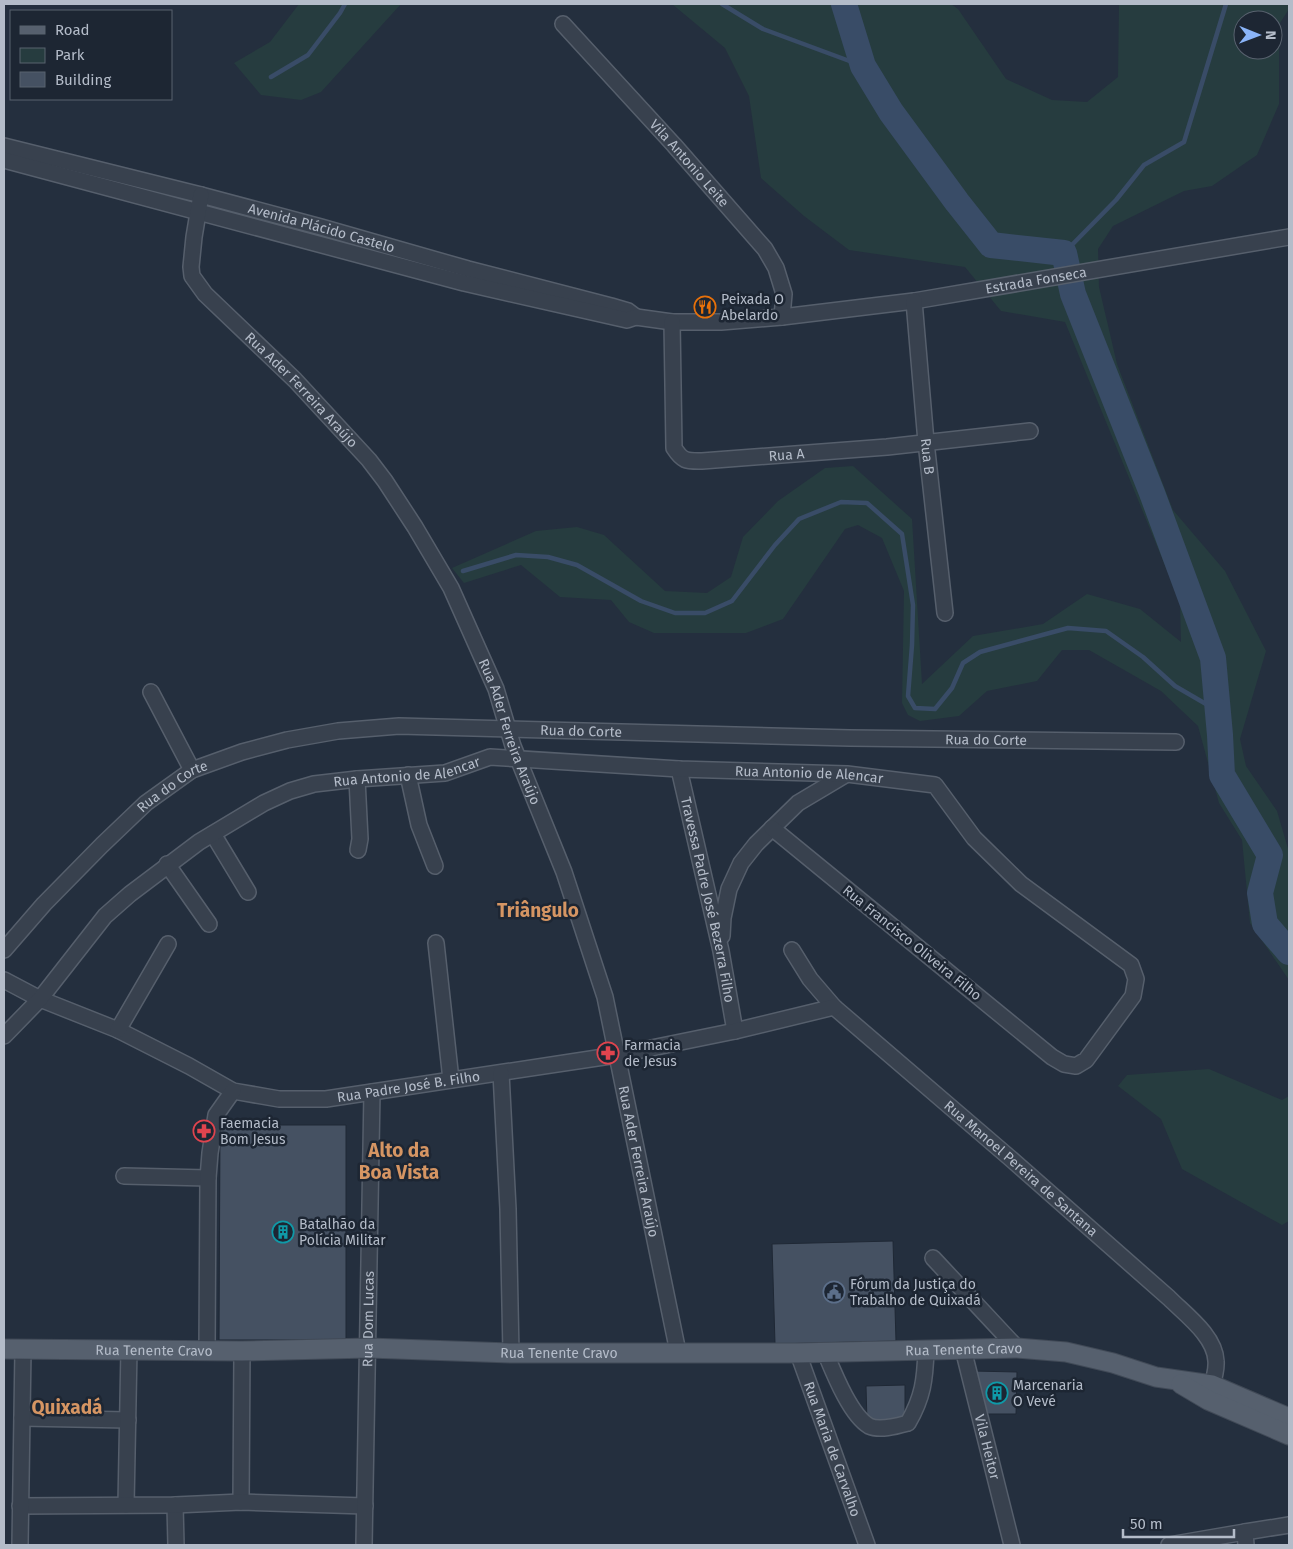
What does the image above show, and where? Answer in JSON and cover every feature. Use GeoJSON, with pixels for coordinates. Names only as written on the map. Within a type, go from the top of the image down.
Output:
{"type":"FeatureCollection","features":[{"type":"Feature","properties":{"kind":"main road","name":"Rua Tenente Cravo"},"geometry":{"type":"LineString","coordinates":[[4,1349],[129,1349],[242,1352],[369,1348],[511,1353],[825,1352],[1017,1348],[1066,1352],[1113,1363],[1210,1392]]}},
{"type":"Feature","properties":{"kind":"main road"},"geometry":{"type":"LineString","coordinates":[[1210,1392],[1289,1418]]}},
{"type":"Feature","properties":{"kind":"main road"},"geometry":{"type":"LineString","coordinates":[[1210,1392],[1289,1434]]}},
{"type":"Feature","properties":{"kind":"street","name":"Vila Antonio Leite"},"geometry":{"type":"LineString","coordinates":[[564,24],[765,249],[776,268],[784,294],[782,317]]}},
{"type":"Feature","properties":{"kind":"street","name":"Avenida Plácido Castelo"},"geometry":{"type":"LineString","coordinates":[[7,154],[199,212],[316,244],[414,262],[466,276],[611,306],[628,311],[636,317],[672,322],[721,322],[782,317]]}},
{"type":"Feature","properties":{"kind":"street","name":"Avenida Plácido Castelo"},"geometry":{"type":"LineString","coordinates":[[7,154],[201,195],[320,227],[414,262]]}},
{"type":"Feature","properties":{"kind":"street","name":"Rua Ader Ferreira Araújo"},"geometry":{"type":"LineString","coordinates":[[201,195],[192,251],[192,276],[205,294],[295,380],[386,481],[451,588],[496,689],[519,758],[564,872],[605,997],[678,1352]]}},
{"type":"Feature","properties":{"kind":"street"},"geometry":{"type":"LineString","coordinates":[[316,244],[320,227]]}},
{"type":"Feature","properties":{"kind":"street","name":"Estrada Fonseca"},"geometry":{"type":"LineString","coordinates":[[782,317],[914,301],[1289,237]]}},
{"type":"Feature","properties":{"kind":"street","name":"Rua B"},"geometry":{"type":"LineString","coordinates":[[914,301],[926,442],[945,613]]}},
{"type":"Feature","properties":{"kind":"street","name":"Rua A"},"geometry":{"type":"LineString","coordinates":[[672,322],[674,448],[680,458],[687,461],[1030,432]]}},
{"type":"Feature","properties":{"kind":"street"},"geometry":{"type":"LineString","coordinates":[[150,692],[192,770]]}},
{"type":"Feature","properties":{"kind":"street","name":"Rua do Corte"},"geometry":{"type":"LineString","coordinates":[[4,950],[44,904],[146,803],[192,770],[242,752],[287,740],[338,731],[399,726],[850,738],[1176,742]]}},
{"type":"Feature","properties":{"kind":"street","name":"Rua Antonio de Alencar"},"geometry":{"type":"LineString","coordinates":[[4,1036],[40,999],[105,916],[168,864],[212,834],[264,803],[290,791],[314,784],[357,778],[445,773],[490,757],[679,769],[847,774],[934,785]]}},
{"type":"Feature","properties":{"kind":"street","name":"Travessa Padre José Bezerra Filho"},"geometry":{"type":"LineString","coordinates":[[679,769],[721,951],[735,1031]]}},
{"type":"Feature","properties":{"kind":"street"},"geometry":{"type":"LineString","coordinates":[[721,951],[723,918],[734,876],[741,863],[772,828],[798,803],[847,774]]}},
{"type":"Feature","properties":{"kind":"street"},"geometry":{"type":"LineString","coordinates":[[408,775],[419,825],[435,866]]}},
{"type":"Feature","properties":{"kind":"street"},"geometry":{"type":"LineString","coordinates":[[357,778],[360,839],[358,850]]}},
{"type":"Feature","properties":{"kind":"street","name":"Rua Francisco Oliveira Filho"},"geometry":{"type":"LineString","coordinates":[[772,828],[1052,1057],[1064,1064],[1076,1066],[1086,1060],[1133,996],[1136,979],[1131,965],[1021,884],[974,838],[934,785]]}},
{"type":"Feature","properties":{"kind":"street"},"geometry":{"type":"LineString","coordinates":[[212,834],[248,892]]}},
{"type":"Feature","properties":{"kind":"street"},"geometry":{"type":"LineString","coordinates":[[168,864],[209,924]]}},
{"type":"Feature","properties":{"kind":"street"},"geometry":{"type":"LineString","coordinates":[[436,943],[451,1080]]}},
{"type":"Feature","properties":{"kind":"street"},"geometry":{"type":"LineString","coordinates":[[118,1030],[168,944]]}},
{"type":"Feature","properties":{"kind":"street","name":"Rua Manoel Pereira de Santana"},"geometry":{"type":"LineString","coordinates":[[792,950],[810,979],[834,1007],[1010,1158],[1192,1320],[1214,1349],[1216,1362],[1210,1392]]}},
{"type":"Feature","properties":{"kind":"street","name":"Rua Padre José B. Filho"},"geometry":{"type":"LineString","coordinates":[[4,980],[40,999],[118,1030],[233,1091],[279,1099],[300,1100],[326,1099],[617,1054],[735,1031],[834,1007]]}},
{"type":"Feature","properties":{"kind":"street"},"geometry":{"type":"LineString","coordinates":[[501,1073],[508,1209],[511,1353]]}},
{"type":"Feature","properties":{"kind":"street"},"geometry":{"type":"LineString","coordinates":[[207,1351],[208,1178],[210,1153],[216,1115],[233,1091]]}},
{"type":"Feature","properties":{"kind":"street","name":"Rua Dom Lucas"},"geometry":{"type":"LineString","coordinates":[[364,1545],[369,1348],[372,1092]]}},
{"type":"Feature","properties":{"kind":"street"},"geometry":{"type":"LineString","coordinates":[[124,1176],[208,1178]]}},
{"type":"Feature","properties":{"kind":"street"},"geometry":{"type":"LineString","coordinates":[[933,1258],[1017,1348]]}},
{"type":"Feature","properties":{"kind":"street"},"geometry":{"type":"LineString","coordinates":[[126,1505],[129,1349]]}},
{"type":"Feature","properties":{"kind":"street","name":"Vila Heitor"},"geometry":{"type":"LineString","coordinates":[[963,1349],[1012,1545]]}},
{"type":"Feature","properties":{"kind":"street"},"geometry":{"type":"LineString","coordinates":[[20,1545],[23,1350]]}},
{"type":"Feature","properties":{"kind":"street"},"geometry":{"type":"LineString","coordinates":[[825,1352],[840,1385],[857,1414],[870,1426],[885,1428],[908,1423],[915,1410],[925,1382],[926,1350]]}},
{"type":"Feature","properties":{"kind":"street"},"geometry":{"type":"LineString","coordinates":[[241,1502],[242,1352]]}},
{"type":"Feature","properties":{"kind":"street","name":"Rua Maria de Carvalho"},"geometry":{"type":"LineString","coordinates":[[798,1352],[867,1545]]}},
{"type":"Feature","properties":{"kind":"street"},"geometry":{"type":"LineString","coordinates":[[22,1418],[128,1420]]}},
{"type":"Feature","properties":{"kind":"street"},"geometry":{"type":"LineString","coordinates":[[20,1506],[175,1505],[241,1502],[365,1506]]}},
{"type":"Feature","properties":{"kind":"street"},"geometry":{"type":"LineString","coordinates":[[175,1505],[176,1545]]}},
{"type":"Feature","properties":{"kind":"street"},"geometry":{"type":"LineString","coordinates":[[1169,1545],[1245,1539],[1289,1525]]}},
{"type":"Feature","properties":{"kind":"green space"},"geometry":{"type":"Polygon","coordinates":[[[299,4],[401,4],[321,92],[301,100],[261,95],[234,63],[270,42],[299,4]]]}},
{"type":"Feature","properties":{"kind":"green space"},"geometry":{"type":"Polygon","coordinates":[[[672,4],[951,4],[958,9],[1006,79],[1052,100],[1087,102],[1118,77],[1119,4],[1289,4],[1289,9],[1283,18],[1283,10],[1233,10],[1233,60],[1279,60],[1279,104],[1257,155],[1212,186],[1184,191],[1113,226],[1098,249],[1099,287],[1117,364],[1173,510],[1225,571],[1266,651],[1240,739],[1246,766],[1277,811],[1289,852],[1289,980],[1250,923],[1242,840],[1219,803],[1198,726],[1161,691],[1089,650],[1062,650],[1037,681],[987,691],[959,716],[920,721],[908,715],[902,703],[904,591],[882,538],[858,525],[845,529],[783,619],[746,633],[654,633],[629,622],[611,600],[560,597],[521,565],[464,583],[452,568],[536,531],[577,527],[604,535],[665,591],[707,593],[731,577],[743,537],[778,501],[825,468],[853,466],[912,519],[922,684],[973,636],[1043,624],[1087,594],[1140,609],[1181,642],[1180,602],[1065,322],[1001,311],[965,267],[849,250],[804,216],[761,178],[749,96],[725,48],[672,4]]]}},
{"type":"Feature","properties":{"kind":"green space"},"geometry":{"type":"Polygon","coordinates":[[[1209,1069],[1282,1100],[1289,1096],[1289,1221],[1282,1225],[1182,1169],[1161,1119],[1118,1086],[1127,1075],[1209,1069]]]}},
{"type":"Feature","properties":{"kind":"building","name":"Batalhão da Polícia Militar"},"geometry":{"type":"Polygon","coordinates":[[[220,1125],[346,1125],[346,1340],[219,1340],[220,1125]]]}},
{"type":"Feature","properties":{"kind":"building","name":"Fórum da Justiça do Trabalho de Quixadá"},"geometry":{"type":"Polygon","coordinates":[[[893,1241],[896,1341],[775,1344],[772,1244],[893,1241]]]}},
{"type":"Feature","properties":{"kind":"building","name":"Marcenaria O Vevé"},"geometry":{"type":"Polygon","coordinates":[[[973,1371],[1017,1372],[1016,1414],[983,1414],[973,1371]]]}},
{"type":"Feature","properties":{"kind":"building"},"geometry":{"type":"Polygon","coordinates":[[[905,1385],[905,1421],[867,1422],[866,1386],[905,1385]]]}},
{"type":"Feature","properties":{"kind":"waterway"},"geometry":{"type":"LineString","coordinates":[[271,77],[308,55],[345,4]]}},
{"type":"Feature","properties":{"kind":"waterway"},"geometry":{"type":"LineString","coordinates":[[722,4],[763,29],[863,66]]}},
{"type":"Feature","properties":{"kind":"waterway"},"geometry":{"type":"LineString","coordinates":[[844,4],[863,66],[891,112],[991,245],[1064,253],[1073,294],[1152,493],[1213,658],[1222,775],[1270,855],[1260,893],[1265,924],[1289,952]]}},
{"type":"Feature","properties":{"kind":"waterway"},"geometry":{"type":"LineString","coordinates":[[1064,253],[1116,200],[1144,165],[1184,142],[1226,4]]}},
{"type":"Feature","properties":{"kind":"waterway"},"geometry":{"type":"LineString","coordinates":[[463,571],[516,555],[548,557],[577,565],[641,601],[675,613],[705,613],[732,601],[775,545],[799,519],[841,502],[867,503],[902,534],[913,605],[908,696],[915,708],[935,709],[952,688],[963,663],[980,652],[1068,628],[1106,631],[1143,657],[1175,686],[1218,711]]}},
{"type":"Feature","properties":{"kind":"place","name":"Peixada O Abelardo"},"geometry":{"type":"Point","coordinates":[705,307]}},
{"type":"Feature","properties":{"kind":"place","name":"Farmacia de Jesus"},"geometry":{"type":"Point","coordinates":[608,1053]}},
{"type":"Feature","properties":{"kind":"place","name":"Faemacia Bom Jesus"},"geometry":{"type":"Point","coordinates":[204,1131]}},
{"type":"Feature","properties":{"kind":"place","name":"Batalhão da Polícia Militar"},"geometry":{"type":"Point","coordinates":[283,1232]}},
{"type":"Feature","properties":{"kind":"place","name":"Fórum da Justiça do Trabalho de Quixadá"},"geometry":{"type":"Point","coordinates":[834,1292]}},
{"type":"Feature","properties":{"kind":"place","name":"Marcenaria O Vevé"},"geometry":{"type":"Point","coordinates":[997,1393]}},
{"type":"Feature","properties":{"kind":"district","name":"Triângulo"},"geometry":{"type":"Point","coordinates":[538,910]}},
{"type":"Feature","properties":{"kind":"district","name":"Alto da Boa Vista"},"geometry":{"type":"Point","coordinates":[399,1161]}},
{"type":"Feature","properties":{"kind":"district","name":"Quixadá"},"geometry":{"type":"Point","coordinates":[67,1407]}}]}
